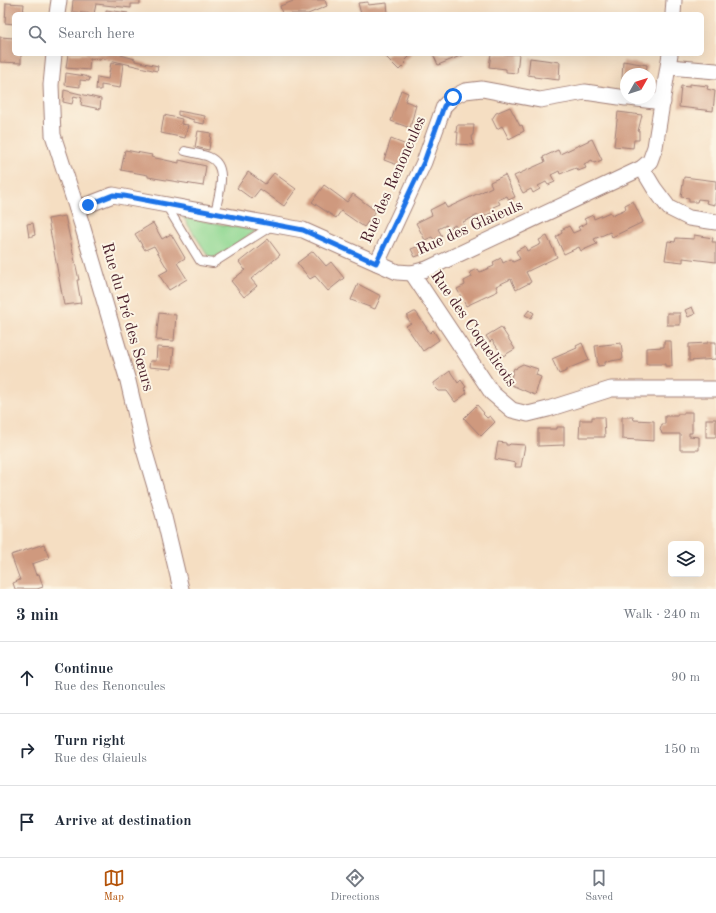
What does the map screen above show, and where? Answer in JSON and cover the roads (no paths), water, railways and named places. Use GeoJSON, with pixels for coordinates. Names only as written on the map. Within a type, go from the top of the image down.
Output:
{"type":"FeatureCollection","features":[{"type":"Feature","properties":{"kind":"street"},"geometry":{"type":"LineString","coordinates":[[57,12],[59,0]]}},
{"type":"Feature","properties":{"kind":"street"},"geometry":{"type":"LineString","coordinates":[[673,12],[674,0]]}},
{"type":"Feature","properties":{"kind":"street","name":"Rue du Pré des Sœurs"},"geometry":{"type":"LineString","coordinates":[[54,56],[50,85],[53,135],[77,209],[128,382],[143,446],[164,517],[181,589]]}},
{"type":"Feature","properties":{"kind":"street"},"geometry":{"type":"LineString","coordinates":[[669,60],[716,71]]}},
{"type":"Feature","properties":{"kind":"street","name":"Rue des Glaieuls"},"geometry":{"type":"LineString","coordinates":[[77,209],[113,195],[215,213],[303,230],[397,272],[412,273],[427,268],[642,168],[650,161],[655,147],[669,60]]}},
{"type":"Feature","properties":{"kind":"street","name":"Rue des Renoncules"},"geometry":{"type":"LineString","coordinates":[[376,263],[424,162],[444,106],[453,97],[465,91],[482,89],[540,100],[585,92],[620,97]]}},
{"type":"Feature","properties":{"kind":"street"},"geometry":{"type":"LineString","coordinates":[[656,101],[663,102]]}},
{"type":"Feature","properties":{"kind":"street"},"geometry":{"type":"LineString","coordinates":[[642,168],[654,188],[669,208],[689,218],[716,222]]}},
{"type":"Feature","properties":{"kind":"street","name":"Rue des Coquelicots"},"geometry":{"type":"LineString","coordinates":[[412,273],[492,393],[512,410],[528,414],[611,389],[716,389]]}},
{"type":"Feature","properties":{"kind":"lane"},"geometry":{"type":"LineString","coordinates":[[184,151],[208,156],[216,161],[220,169],[222,178],[215,213]]}},
{"type":"Feature","properties":{"kind":"lane"},"geometry":{"type":"LineString","coordinates":[[165,204],[200,261],[213,263],[273,225]]}}]}
